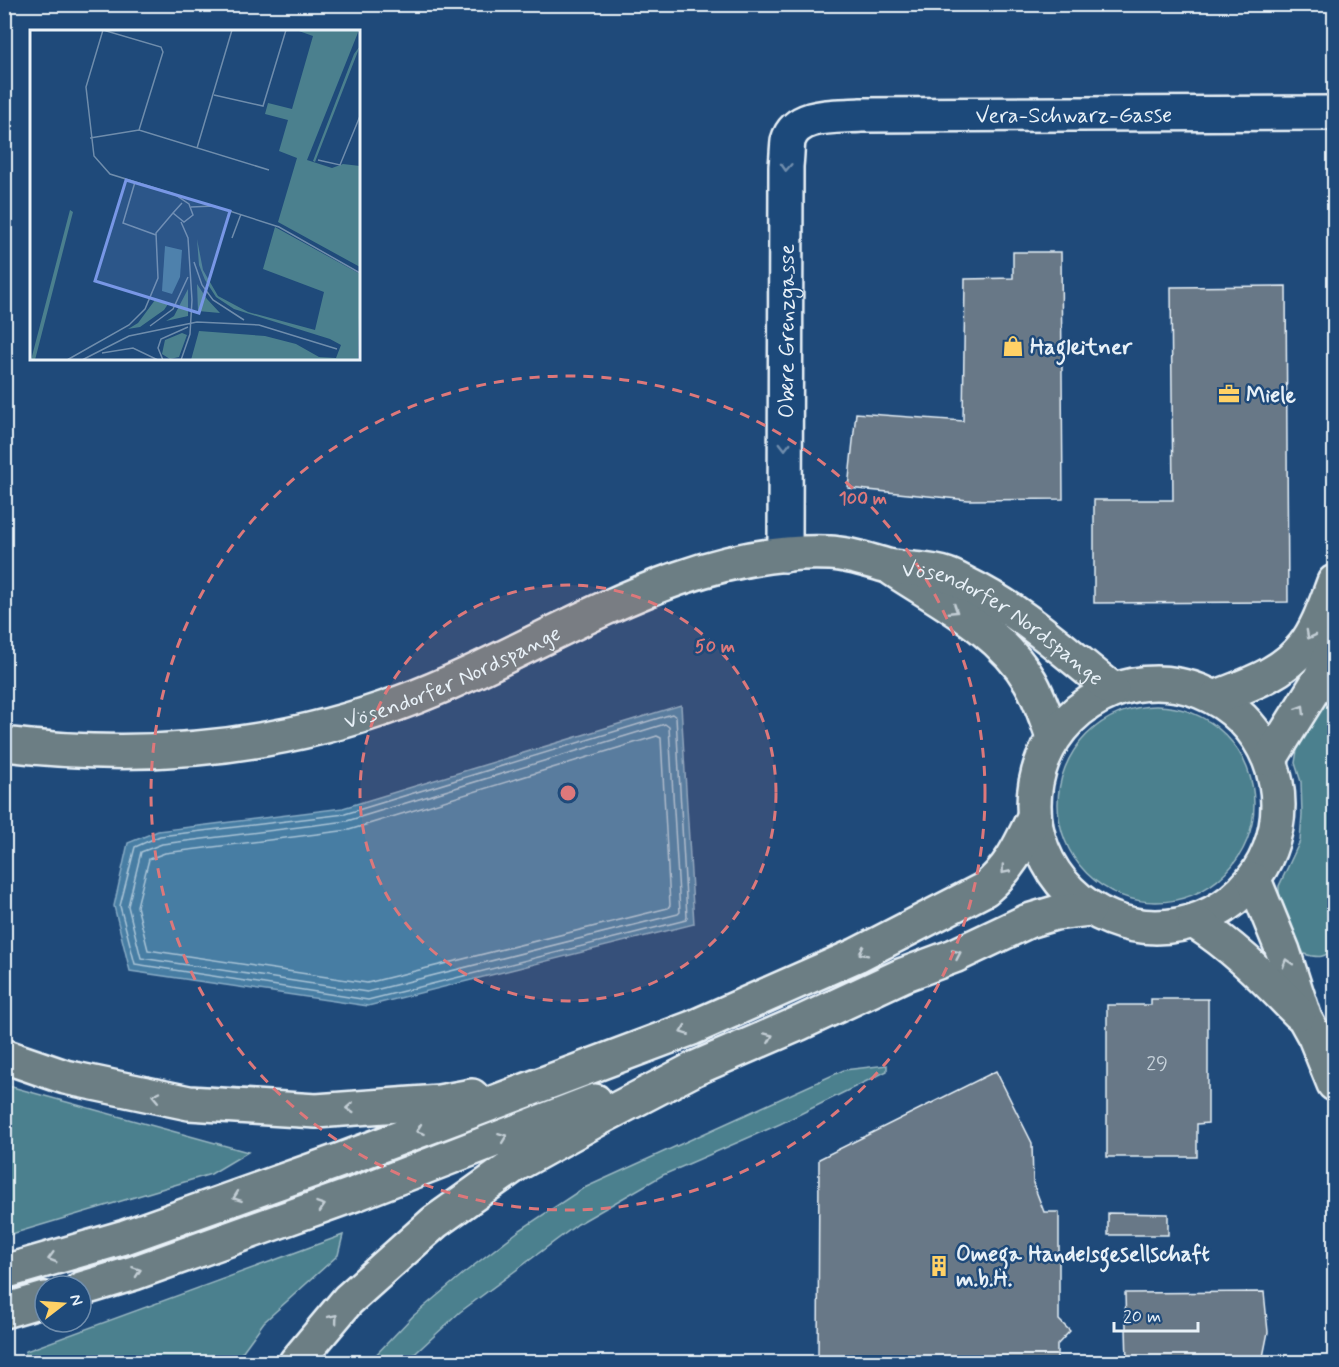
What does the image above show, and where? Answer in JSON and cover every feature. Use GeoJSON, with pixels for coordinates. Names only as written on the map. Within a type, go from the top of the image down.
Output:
{"type":"FeatureCollection","features":[{"type":"Feature","properties":{"kind":"main road","name":"Vösendorfer Nordspange"},"geometry":{"type":"LineString","coordinates":[[4,744],[102,753],[144,752],[216,747],[311,730],[403,702],[477,672],[620,602],[686,576],[738,562],[785,555],[831,554],[867,559],[887,566],[946,574],[993,597],[1050,638],[1112,689]]}},
{"type":"Feature","properties":{"kind":"main road","name":"Vösendorfer Nordspange"},"geometry":{"type":"LineString","coordinates":[[887,566],[976,624],[1016,661],[1030,681],[1053,737]]}},
{"type":"Feature","properties":{"kind":"main road"},"geometry":{"type":"LineString","coordinates":[[1216,698],[1269,675],[1289,661],[1305,645],[1335,582]]}},
{"type":"Feature","properties":{"kind":"main road"},"geometry":{"type":"LineString","coordinates":[[1270,759],[1321,677],[1335,645]]}},
{"type":"Feature","properties":{"kind":"main road"},"geometry":{"type":"LineString","coordinates":[[1151,682],[1189,686],[1216,698],[1225,703],[1253,729],[1270,759],[1279,800],[1274,841],[1254,880],[1227,906],[1195,922],[1160,929],[1125,924],[1089,909],[1058,881],[1042,851],[1033,819],[1036,774],[1053,737],[1082,706],[1112,689],[1151,682]]}},
{"type":"Feature","properties":{"kind":"main road"},"geometry":{"type":"LineString","coordinates":[[4,1272],[125,1237],[554,1081],[692,1028],[857,955],[985,889],[999,877],[1015,857],[1033,819]]}},
{"type":"Feature","properties":{"kind":"main road"},"geometry":{"type":"LineString","coordinates":[[1254,880],[1283,951],[1305,1019],[1335,1084]]}},
{"type":"Feature","properties":{"kind":"main road"},"geometry":{"type":"LineString","coordinates":[[296,1362],[348,1300],[435,1222],[515,1165],[696,1068],[903,975],[954,956],[1028,921],[1055,913],[1089,909]]}},
{"type":"Feature","properties":{"kind":"main road"},"geometry":{"type":"LineString","coordinates":[[1195,922],[1250,963],[1305,1019]]}},
{"type":"Feature","properties":{"kind":"main road"},"geometry":{"type":"LineString","coordinates":[[4,1056],[65,1077],[189,1103],[316,1111],[439,1102],[554,1081]]}},
{"type":"Feature","properties":{"kind":"main road"},"geometry":{"type":"LineString","coordinates":[[93,1285],[134,1273],[355,1194],[592,1102],[696,1068]]}},
{"type":"Feature","properties":{"kind":"main road"},"geometry":{"type":"LineString","coordinates":[[4,1311],[33,1303]]}},
{"type":"Feature","properties":{"kind":"street","name":"Vera-Schwarz-Gasse"},"geometry":{"type":"LineString","coordinates":[[811,119],[861,115],[1335,113]]}},
{"type":"Feature","properties":{"kind":"street","name":"Obere Grenzgasse"},"geometry":{"type":"LineString","coordinates":[[785,555],[786,166],[789,139],[801,124],[811,119]]}},
{"type":"Feature","properties":{"kind":"green space"},"geometry":{"type":"Polygon","coordinates":[[[1334,680],[1334,945],[1328,953],[1318,957],[1304,954],[1279,904],[1279,886],[1300,841],[1301,782],[1295,763],[1299,738],[1334,680]]]}},
{"type":"Feature","properties":{"kind":"green space"},"geometry":{"type":"Polygon","coordinates":[[[1146,706],[1166,706],[1202,717],[1232,742],[1247,766],[1254,794],[1254,814],[1247,842],[1232,866],[1218,880],[1194,895],[1166,902],[1146,902],[1110,891],[1080,866],[1065,842],[1058,814],[1058,794],[1069,758],[1094,728],[1118,713],[1146,706]]]}},
{"type":"Feature","properties":{"kind":"green space"},"geometry":{"type":"Polygon","coordinates":[[[887,1065],[887,1071],[780,1124],[663,1175],[578,1224],[460,1312],[406,1362],[369,1362],[413,1316],[464,1273],[520,1230],[582,1189],[844,1070],[887,1065]]]}},
{"type":"Feature","properties":{"kind":"green space"},"geometry":{"type":"Polygon","coordinates":[[[4,1085],[248,1152],[211,1174],[5,1236],[4,1085]]]}},
{"type":"Feature","properties":{"kind":"green space"},"geometry":{"type":"Polygon","coordinates":[[[343,1235],[338,1255],[264,1322],[235,1362],[22,1362],[26,1351],[72,1334],[93,1334],[93,1326],[343,1235]]]}},
{"type":"Feature","properties":{"kind":"water"},"geometry":{"type":"Polygon","coordinates":[[[681,705],[694,924],[368,1006],[130,971],[114,906],[128,843],[158,831],[343,808],[681,705]]]}},
{"type":"Feature","properties":{"kind":"building","name":"Hagleitner"},"geometry":{"type":"Polygon","coordinates":[[[1013,252],[1061,252],[1063,499],[968,500],[848,488],[856,413],[963,421],[965,279],[1013,278],[1013,252]]]}},
{"type":"Feature","properties":{"kind":"building","name":"Miele"},"geometry":{"type":"Polygon","coordinates":[[[1286,286],[1288,602],[1094,603],[1094,500],[1173,500],[1171,287],[1286,286]]]}},
{"type":"Feature","properties":{"kind":"building"},"geometry":{"type":"Polygon","coordinates":[[[1151,999],[1208,999],[1208,1123],[1197,1124],[1197,1157],[1107,1157],[1107,1005],[1151,1005],[1151,999]]]}},
{"type":"Feature","properties":{"kind":"building","name":"Omega Handelsgesellschaft m.b.H."},"geometry":{"type":"Polygon","coordinates":[[[996,1071],[1032,1143],[1033,1183],[1044,1212],[1059,1212],[1059,1320],[1070,1331],[1057,1345],[1057,1362],[818,1362],[819,1159],[996,1071]]]}},
{"type":"Feature","properties":{"kind":"building"},"geometry":{"type":"Polygon","coordinates":[[[1108,1213],[1168,1214],[1168,1235],[1108,1235],[1108,1213]]]}},
{"type":"Feature","properties":{"kind":"building"},"geometry":{"type":"Polygon","coordinates":[[[1264,1292],[1268,1332],[1262,1362],[1127,1362],[1125,1293],[1264,1292]]]}},
{"type":"Feature","properties":{"kind":"place","name":"Hagleitner"},"geometry":{"type":"Point","coordinates":[1013,346]}},
{"type":"Feature","properties":{"kind":"place","name":"Miele"},"geometry":{"type":"Point","coordinates":[1229,394]}},
{"type":"Feature","properties":{"kind":"place","name":"Omega Handelsgesellschaft m.b.H."},"geometry":{"type":"Point","coordinates":[939,1266]}}]}
